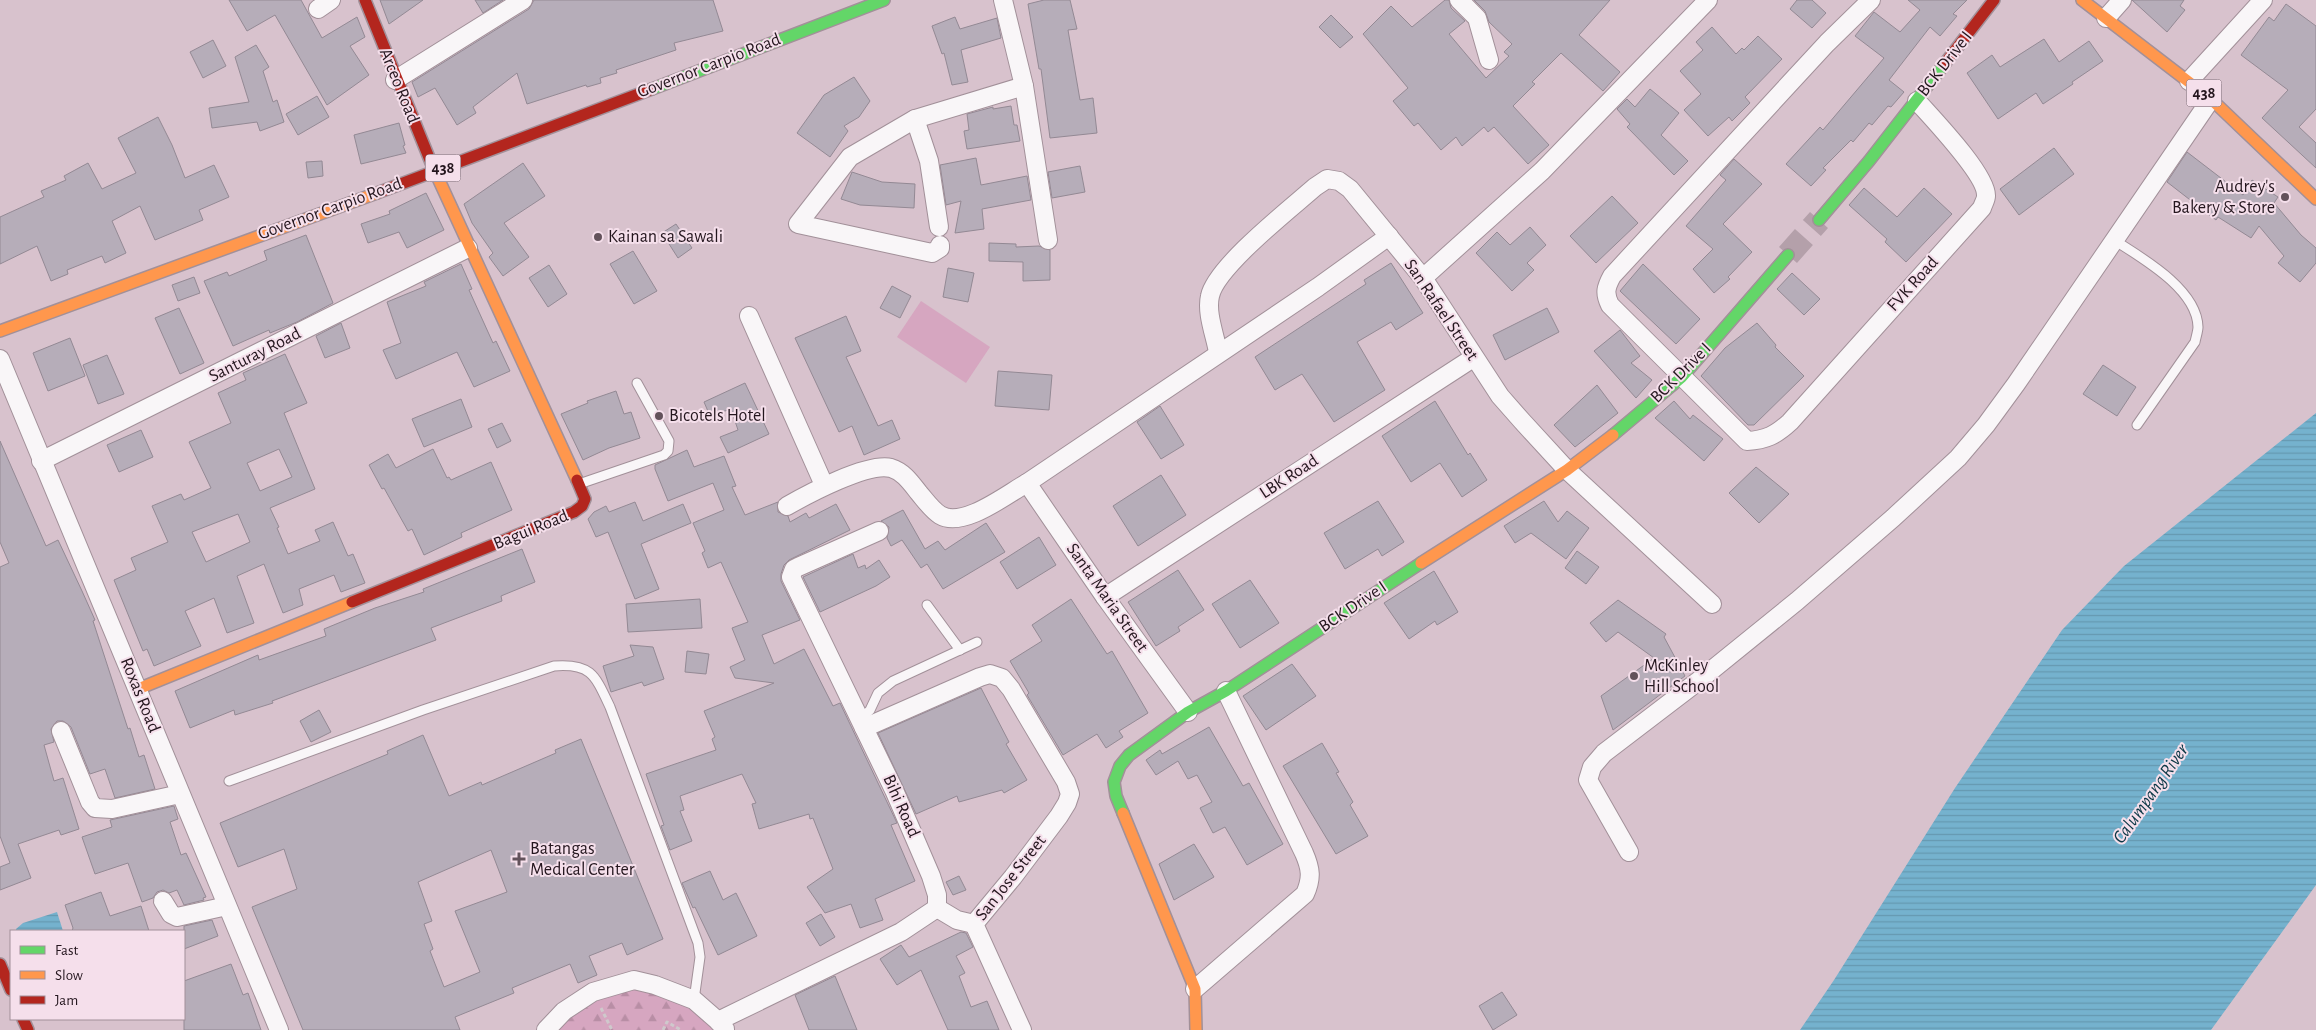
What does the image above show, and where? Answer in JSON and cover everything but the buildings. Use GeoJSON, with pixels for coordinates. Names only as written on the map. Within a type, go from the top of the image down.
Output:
{"type":"FeatureCollection","features":[{"type":"Feature","properties":{"kind":"street","name":"Arceo Road"},"geometry":{"type":"LineString","coordinates":[[365,0],[395,80],[434,172]]}},
{"type":"Feature","properties":{"kind":"street"},"geometry":{"type":"LineString","coordinates":[[395,80],[523,0]]}},
{"type":"Feature","properties":{"kind":"street","name":"Governor Carpio Road"},"geometry":{"type":"LineString","coordinates":[[0,331],[434,172],[884,0]]}},
{"type":"Feature","properties":{"kind":"street"},"geometry":{"type":"LineString","coordinates":[[1003,0],[1024,86],[1048,240]]}},
{"type":"Feature","properties":{"kind":"street"},"geometry":{"type":"LineString","coordinates":[[1459,0],[1477,18],[1489,60]]}},
{"type":"Feature","properties":{"kind":"street"},"geometry":{"type":"LineString","coordinates":[[1423,278],[1542,171],[1708,0]]}},
{"type":"Feature","properties":{"kind":"street"},"geometry":{"type":"LineString","coordinates":[[1682,377],[1610,305],[1605,295],[1607,285],[1612,276],[1827,43],[1871,0]]}},
{"type":"Feature","properties":{"kind":"street","name":"BCK Drive I"},"geometry":{"type":"LineString","coordinates":[[1819,220],[1917,101],[1994,0]]}},
{"type":"Feature","properties":{"kind":"street","name":"438"},"geometry":{"type":"LineString","coordinates":[[2082,0],[2189,81],[2316,199]]}},
{"type":"Feature","properties":{"kind":"street"},"geometry":{"type":"LineString","coordinates":[[2106,18],[2122,0]]}},
{"type":"Feature","properties":{"kind":"street"},"geometry":{"type":"LineString","coordinates":[[2189,81],[2263,0]]}},
{"type":"Feature","properties":{"kind":"street"},"geometry":{"type":"LineString","coordinates":[[940,245],[940,248],[932,253],[798,224],[850,157],[915,119],[1024,86]]}},
{"type":"Feature","properties":{"kind":"street"},"geometry":{"type":"LineString","coordinates":[[1629,852],[1588,780],[1592,767],[1604,753],[1697,682],[1797,601],[1958,458],[2006,398],[2210,99]]}},
{"type":"Feature","properties":{"kind":"street","name":"FVK Road"},"geometry":{"type":"LineString","coordinates":[[1682,377],[1747,441],[1764,440],[1776,435],[1790,422],[1982,208],[1986,196],[1984,186],[1978,176],[1953,141],[1917,101]]}},
{"type":"Feature","properties":{"kind":"street"},"geometry":{"type":"LineString","coordinates":[[915,119],[929,161],[939,227]]}},
{"type":"Feature","properties":{"kind":"street","name":"Bagui Road"},"geometry":{"type":"LineString","coordinates":[[138,689],[564,517],[579,510],[583,505],[585,499],[434,172]]}},
{"type":"Feature","properties":{"kind":"street","name":"San Rafael Street"},"geometry":{"type":"LineString","coordinates":[[1218,352],[1210,314],[1209,298],[1213,284],[1225,268],[1315,187],[1327,179],[1339,181],[1350,188],[1423,278],[1473,358],[1500,396],[1567,470],[1712,604]]}},
{"type":"Feature","properties":{"kind":"street"},"geometry":{"type":"LineString","coordinates":[[787,506],[824,485],[846,477],[889,468],[900,472],[907,478],[942,516],[959,518],[977,513],[1027,483],[1218,352],[1318,287],[1389,236]]}},
{"type":"Feature","properties":{"kind":"street","name":"Santuray Road"},"geometry":{"type":"LineString","coordinates":[[41,461],[468,248]]}},
{"type":"Feature","properties":{"kind":"street","name":"BCK Drive I"},"geometry":{"type":"LineString","coordinates":[[1196,1030],[1195,989],[1116,796],[1114,782],[1120,766],[1129,754],[1188,712],[1226,692],[1394,580],[1567,470],[1623,427],[1682,377],[1788,255]]}},
{"type":"Feature","properties":{"kind":"street"},"geometry":{"type":"LineString","coordinates":[[749,316],[824,485]]}},
{"type":"Feature","properties":{"kind":"street","name":"LBK Road"},"geometry":{"type":"LineString","coordinates":[[1105,597],[1473,358]]}},
{"type":"Feature","properties":{"kind":"street","name":"Roxas Road"},"geometry":{"type":"LineString","coordinates":[[0,359],[279,1030]]}},
{"type":"Feature","properties":{"kind":"street","name":"Santa Maria Street"},"geometry":{"type":"LineString","coordinates":[[1027,483],[1105,597],[1188,712]]}},
{"type":"Feature","properties":{"kind":"street","name":"Bihi Road"},"geometry":{"type":"LineString","coordinates":[[879,531],[794,569],[791,577],[894,790],[931,876],[937,895],[937,908]]}},
{"type":"Feature","properties":{"kind":"street","name":"San Jose Street"},"geometry":{"type":"LineString","coordinates":[[862,724],[990,674],[1002,678],[1011,689],[1066,782],[1070,794],[1067,804],[974,924],[1022,1030]]}},
{"type":"Feature","properties":{"kind":"street"},"geometry":{"type":"LineString","coordinates":[[1195,989],[1305,894],[1310,882],[1311,869],[1304,853],[1226,692]]}},
{"type":"Feature","properties":{"kind":"street"},"geometry":{"type":"LineString","coordinates":[[61,731],[90,802],[95,808],[112,809],[180,794]]}},
{"type":"Feature","properties":{"kind":"street"},"geometry":{"type":"LineString","coordinates":[[163,901],[171,914],[177,917],[227,906]]}},
{"type":"Feature","properties":{"kind":"street"},"geometry":{"type":"LineString","coordinates":[[546,1030],[564,1011],[593,992],[634,980],[655,984],[694,1000],[722,1025],[901,932],[937,908],[957,920],[974,924]]}},
{"type":"Feature","properties":{"kind":"street"},"geometry":{"type":"LineString","coordinates":[[0,964],[10,988]]}},
{"type":"Feature","properties":{"kind":"lane"},"geometry":{"type":"LineString","coordinates":[[2114,240],[2160,269],[2179,289],[2192,308],[2198,326],[2195,342],[2137,425]]}},
{"type":"Feature","properties":{"kind":"lane"},"geometry":{"type":"LineString","coordinates":[[578,484],[664,455],[668,451],[669,442],[637,383]]}},
{"type":"Feature","properties":{"kind":"lane"},"geometry":{"type":"LineString","coordinates":[[928,605],[960,650]]}},
{"type":"Feature","properties":{"kind":"lane"},"geometry":{"type":"LineString","coordinates":[[862,724],[878,693],[888,684],[977,642]]}},
{"type":"Feature","properties":{"kind":"lane"},"geometry":{"type":"LineString","coordinates":[[229,781],[423,710],[554,666],[574,664],[590,673],[601,687],[610,707],[698,943],[700,957],[694,1000]]}},
{"type":"Feature","properties":{"kind":"path"},"geometry":{"type":"LineString","coordinates":[[593,992],[612,1030]]}},
{"type":"Feature","properties":{"kind":"path"},"geometry":{"type":"LineString","coordinates":[[663,1030],[667,1022],[681,1030]]}},
{"type":"Feature","properties":{"kind":"green space"},"geometry":{"type":"Polygon","coordinates":[[[921,301],[990,347],[966,383],[897,337],[921,301]]]}},
{"type":"Feature","properties":{"kind":"green space"},"geometry":{"type":"Polygon","coordinates":[[[634,988],[689,1003],[718,1030],[556,1030],[573,1012],[590,1001],[634,988]]]}},
{"type":"Feature","properties":{"kind":"water","name":"Calumpang River"},"geometry":{"type":"Polygon","coordinates":[[[2316,413],[2316,885],[2211,1030],[1800,1030],[1834,980],[1955,788],[2062,630],[2124,566],[2316,413]]]}},
{"type":"Feature","properties":{"kind":"water"},"geometry":{"type":"Polygon","coordinates":[[[57,912],[63,930],[16,930],[23,923],[57,912]]]}},
{"type":"Feature","properties":{"kind":"tunnel"},"geometry":{"type":"LineString","coordinates":[[1788,255],[1819,220]]}},
{"type":"Feature","properties":{"kind":"traffic: fast"},"geometry":{"type":"LineString","coordinates":[[652,89],[884,0]]}},
{"type":"Feature","properties":{"kind":"traffic: fast"},"geometry":{"type":"LineString","coordinates":[[1819,220],[1869,161],[1946,62]]}},
{"type":"Feature","properties":{"kind":"traffic: fast"},"geometry":{"type":"LineString","coordinates":[[1613,435],[1682,377],[1788,255]]}},
{"type":"Feature","properties":{"kind":"traffic: fast"},"geometry":{"type":"LineString","coordinates":[[1123,813],[1116,796],[1114,782],[1120,766],[1129,755],[1188,712],[1226,691],[1421,563]]}},
{"type":"Feature","properties":{"kind":"traffic: slow"},"geometry":{"type":"LineString","coordinates":[[2082,0],[2211,99],[2316,199]]}},
{"type":"Feature","properties":{"kind":"traffic: slow"},"geometry":{"type":"LineString","coordinates":[[432,165],[577,480]]}},
{"type":"Feature","properties":{"kind":"traffic: slow"},"geometry":{"type":"LineString","coordinates":[[0,331],[377,193]]}},
{"type":"Feature","properties":{"kind":"traffic: slow"},"geometry":{"type":"LineString","coordinates":[[1421,563],[1567,470],[1613,435]]}},
{"type":"Feature","properties":{"kind":"traffic: slow"},"geometry":{"type":"LineString","coordinates":[[138,689],[352,602]]}},
{"type":"Feature","properties":{"kind":"traffic: slow"},"geometry":{"type":"LineString","coordinates":[[1123,813],[1195,989],[1196,1030]]}},
{"type":"Feature","properties":{"kind":"traffic: jam"},"geometry":{"type":"LineString","coordinates":[[365,0],[432,165]]}},
{"type":"Feature","properties":{"kind":"traffic: jam"},"geometry":{"type":"LineString","coordinates":[[1946,62],[1994,0]]}},
{"type":"Feature","properties":{"kind":"traffic: jam"},"geometry":{"type":"LineString","coordinates":[[377,193],[652,89]]}},
{"type":"Feature","properties":{"kind":"traffic: jam"},"geometry":{"type":"LineString","coordinates":[[352,602],[574,512],[582,506],[585,499],[577,480]]}},
{"type":"Feature","properties":{"kind":"traffic: jam"},"geometry":{"type":"LineString","coordinates":[[0,964],[10,988]]}},
{"type":"Feature","properties":{"kind":"traffic: jam"},"geometry":{"type":"LineString","coordinates":[[23,1020],[28,1030]]}},
{"type":"Feature","properties":{"kind":"place","name":"Audrey's Bakery & Store"},"geometry":{"type":"Point","coordinates":[2285,197]}},
{"type":"Feature","properties":{"kind":"place","name":"Kainan sa Sawali"},"geometry":{"type":"Point","coordinates":[598,237]}},
{"type":"Feature","properties":{"kind":"place","name":"Bicotels Hotel"},"geometry":{"type":"Point","coordinates":[659,416]}},
{"type":"Feature","properties":{"kind":"place","name":"McKinley Hill School"},"geometry":{"type":"Point","coordinates":[1634,676]}},
{"type":"Feature","properties":{"kind":"place","name":"Batangas Medical Center"},"geometry":{"type":"Point","coordinates":[519,859]}}]}
